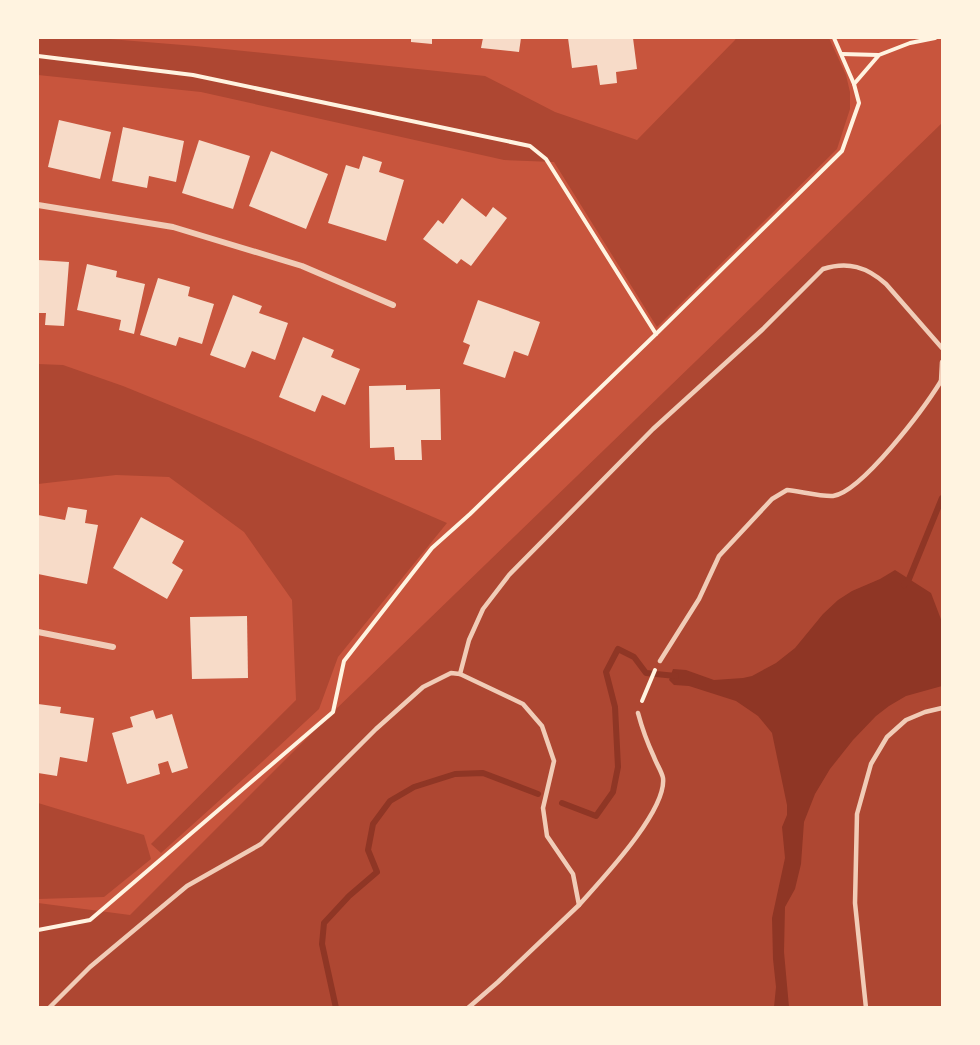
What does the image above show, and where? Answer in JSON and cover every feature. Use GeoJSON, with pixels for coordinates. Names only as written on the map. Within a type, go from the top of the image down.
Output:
{"type":"FeatureCollection","features":[{"type":"Feature","properties":{"kind":"street"},"geometry":{"type":"LineString","coordinates":[[38,205],[173,227],[302,266],[393,306]]}},
{"type":"Feature","properties":{"kind":"street"},"geometry":{"type":"LineString","coordinates":[[38,632],[113,647]]}},
{"type":"Feature","properties":{"kind":"lane"},"geometry":{"type":"LineString","coordinates":[[460,674],[469,640],[483,609],[509,575],[653,429],[763,329],[823,269],[855,265],[877,275],[942,348]]}},
{"type":"Feature","properties":{"kind":"lane"},"geometry":{"type":"LineString","coordinates":[[660,661],[699,599],[718,556],[772,500],[787,490],[834,496],[851,488],[879,462],[932,396],[942,382],[942,362]]}},
{"type":"Feature","properties":{"kind":"lane"},"geometry":{"type":"LineString","coordinates":[[49,1008],[90,967],[187,886],[261,844],[376,729],[423,687],[451,673],[460,674],[522,704],[542,726],[554,761],[543,808],[547,837],[573,874],[579,905]]}},
{"type":"Feature","properties":{"kind":"lane"},"geometry":{"type":"LineString","coordinates":[[866,1008],[855,903],[857,814],[871,764],[887,737],[906,720],[942,708]]}},
{"type":"Feature","properties":{"kind":"lane"},"geometry":{"type":"LineString","coordinates":[[468,1008],[579,905],[646,825],[660,798],[663,778],[643,733],[638,713]]}},
{"type":"Feature","properties":{"kind":"path"},"geometry":{"type":"LineString","coordinates":[[38,930],[90,920],[333,712],[344,661],[432,548],[656,334],[842,151],[859,103],[854,84],[834,38]]}},
{"type":"Feature","properties":{"kind":"path"},"geometry":{"type":"LineString","coordinates":[[842,54],[879,55],[910,43],[935,38]]}},
{"type":"Feature","properties":{"kind":"path"},"geometry":{"type":"LineString","coordinates":[[854,84],[879,55]]}},
{"type":"Feature","properties":{"kind":"path"},"geometry":{"type":"LineString","coordinates":[[38,56],[194,75],[530,146],[546,159],[656,334]]}},
{"type":"Feature","properties":{"kind":"path"},"geometry":{"type":"LineString","coordinates":[[638,713],[660,661]]}},
{"type":"Feature","properties":{"kind":"shaded area"},"geometry":{"type":"Polygon","coordinates":[[[38,38],[97,38],[195,46],[485,76],[555,112],[637,140],[736,38],[829,38],[846,75],[850,92],[850,109],[837,149],[657,327],[554,162],[504,160],[201,92],[38,75],[38,38]]]}},
{"type":"Feature","properties":{"kind":"shaded area"},"geometry":{"type":"Polygon","coordinates":[[[942,123],[942,1007],[38,1008],[38,903],[130,915],[333,712],[942,123]]]}},
{"type":"Feature","properties":{"kind":"shaded area"},"geometry":{"type":"Polygon","coordinates":[[[38,364],[63,365],[123,386],[251,438],[447,523],[338,657],[319,709],[161,853],[151,844],[296,700],[292,600],[244,532],[169,477],[116,475],[38,484],[38,364]]]}},
{"type":"Feature","properties":{"kind":"shaded area"},"geometry":{"type":"Polygon","coordinates":[[[895,570],[931,593],[942,622],[942,686],[906,696],[876,716],[830,769],[815,794],[804,822],[801,864],[795,889],[785,907],[784,952],[789,1007],[774,1007],[776,987],[772,918],[785,858],[782,827],[787,815],[787,805],[772,733],[758,716],[736,701],[689,686],[674,685],[669,680],[673,669],[686,670],[714,680],[752,676],[776,663],[795,648],[823,614],[838,600],[895,570]]]}},
{"type":"Feature","properties":{"kind":"shaded area"},"geometry":{"type":"Polygon","coordinates":[[[38,803],[144,835],[151,859],[104,897],[38,899],[38,803]]]}},
{"type":"Feature","properties":{"kind":"building"},"geometry":{"type":"Polygon","coordinates":[[[411,38],[432,38],[432,44],[411,42],[411,38]]]}},
{"type":"Feature","properties":{"kind":"building"},"geometry":{"type":"Polygon","coordinates":[[[483,38],[521,38],[519,52],[481,48],[483,38]]]}},
{"type":"Feature","properties":{"kind":"building"},"geometry":{"type":"Polygon","coordinates":[[[568,38],[633,38],[637,69],[616,72],[617,83],[600,85],[597,65],[572,68],[568,38]]]}},
{"type":"Feature","properties":{"kind":"building"},"geometry":{"type":"Polygon","coordinates":[[[59,120],[111,132],[100,179],[48,167],[59,120]]]}},
{"type":"Feature","properties":{"kind":"building"},"geometry":{"type":"Polygon","coordinates":[[[123,127],[184,141],[176,182],[149,176],[147,188],[112,181],[123,127]]]}},
{"type":"Feature","properties":{"kind":"building"},"geometry":{"type":"Polygon","coordinates":[[[199,140],[250,156],[233,209],[182,193],[199,140]]]}},
{"type":"Feature","properties":{"kind":"building"},"geometry":{"type":"Polygon","coordinates":[[[271,151],[328,174],[306,229],[249,206],[271,151]]]}},
{"type":"Feature","properties":{"kind":"building"},"geometry":{"type":"Polygon","coordinates":[[[363,156],[382,162],[379,172],[404,180],[386,241],[328,223],[346,165],[359,169],[363,156]]]}},
{"type":"Feature","properties":{"kind":"building"},"geometry":{"type":"Polygon","coordinates":[[[462,198],[486,217],[493,207],[507,218],[471,266],[461,259],[457,264],[423,239],[438,220],[443,224],[462,198]]]}},
{"type":"Feature","properties":{"kind":"building"},"geometry":{"type":"Polygon","coordinates":[[[38,260],[69,262],[64,326],[45,325],[46,313],[38,313],[38,260]]]}},
{"type":"Feature","properties":{"kind":"building"},"geometry":{"type":"Polygon","coordinates":[[[87,264],[117,271],[116,277],[145,284],[134,334],[119,330],[121,320],[77,310],[87,264]]]}},
{"type":"Feature","properties":{"kind":"building"},"geometry":{"type":"Polygon","coordinates":[[[158,278],[190,287],[188,296],[214,304],[202,344],[179,337],[176,346],[140,335],[158,278]]]}},
{"type":"Feature","properties":{"kind":"building"},"geometry":{"type":"Polygon","coordinates":[[[233,295],[262,306],[259,313],[288,323],[275,360],[252,351],[245,368],[210,355],[233,295]]]}},
{"type":"Feature","properties":{"kind":"building"},"geometry":{"type":"Polygon","coordinates":[[[478,300],[540,322],[528,356],[514,351],[505,378],[463,364],[470,345],[463,342],[478,300]]]}},
{"type":"Feature","properties":{"kind":"building"},"geometry":{"type":"Polygon","coordinates":[[[303,337],[334,350],[331,357],[360,369],[345,405],[322,395],[315,412],[279,397],[303,337]]]}},
{"type":"Feature","properties":{"kind":"building"},"geometry":{"type":"Polygon","coordinates":[[[406,385],[406,390],[440,389],[441,440],[421,440],[422,460],[395,460],[394,447],[370,448],[369,386],[406,385]]]}},
{"type":"Feature","properties":{"kind":"building"},"geometry":{"type":"Polygon","coordinates":[[[68,507],[87,510],[85,523],[98,525],[87,584],[38,574],[38,515],[65,520],[68,507]]]}},
{"type":"Feature","properties":{"kind":"building"},"geometry":{"type":"Polygon","coordinates":[[[141,517],[184,541],[172,563],[183,570],[167,599],[113,568],[141,517]]]}},
{"type":"Feature","properties":{"kind":"building"},"geometry":{"type":"Polygon","coordinates":[[[247,616],[248,678],[192,679],[190,617],[247,616]]]}},
{"type":"Feature","properties":{"kind":"building"},"geometry":{"type":"Polygon","coordinates":[[[38,704],[61,707],[60,713],[94,718],[87,762],[60,757],[57,776],[38,773],[38,704]]]}},
{"type":"Feature","properties":{"kind":"building"},"geometry":{"type":"Polygon","coordinates":[[[153,710],[156,719],[172,714],[188,768],[172,773],[168,761],[158,764],[160,774],[127,784],[112,733],[133,727],[130,717],[153,710]]]}},
{"type":"Feature","properties":{"kind":"waterway"},"geometry":{"type":"LineString","coordinates":[[904,585],[909,579],[942,498]]}},
{"type":"Feature","properties":{"kind":"waterway"},"geometry":{"type":"LineString","coordinates":[[562,803],[596,816],[613,792],[618,767],[615,707],[606,672],[618,649],[634,657],[646,673],[676,676]]}},
{"type":"Feature","properties":{"kind":"waterway"},"geometry":{"type":"LineString","coordinates":[[336,1008],[322,944],[324,923],[349,896],[377,872],[368,850],[373,824],[390,801],[414,787],[455,774],[483,773],[538,794]]}}]}
